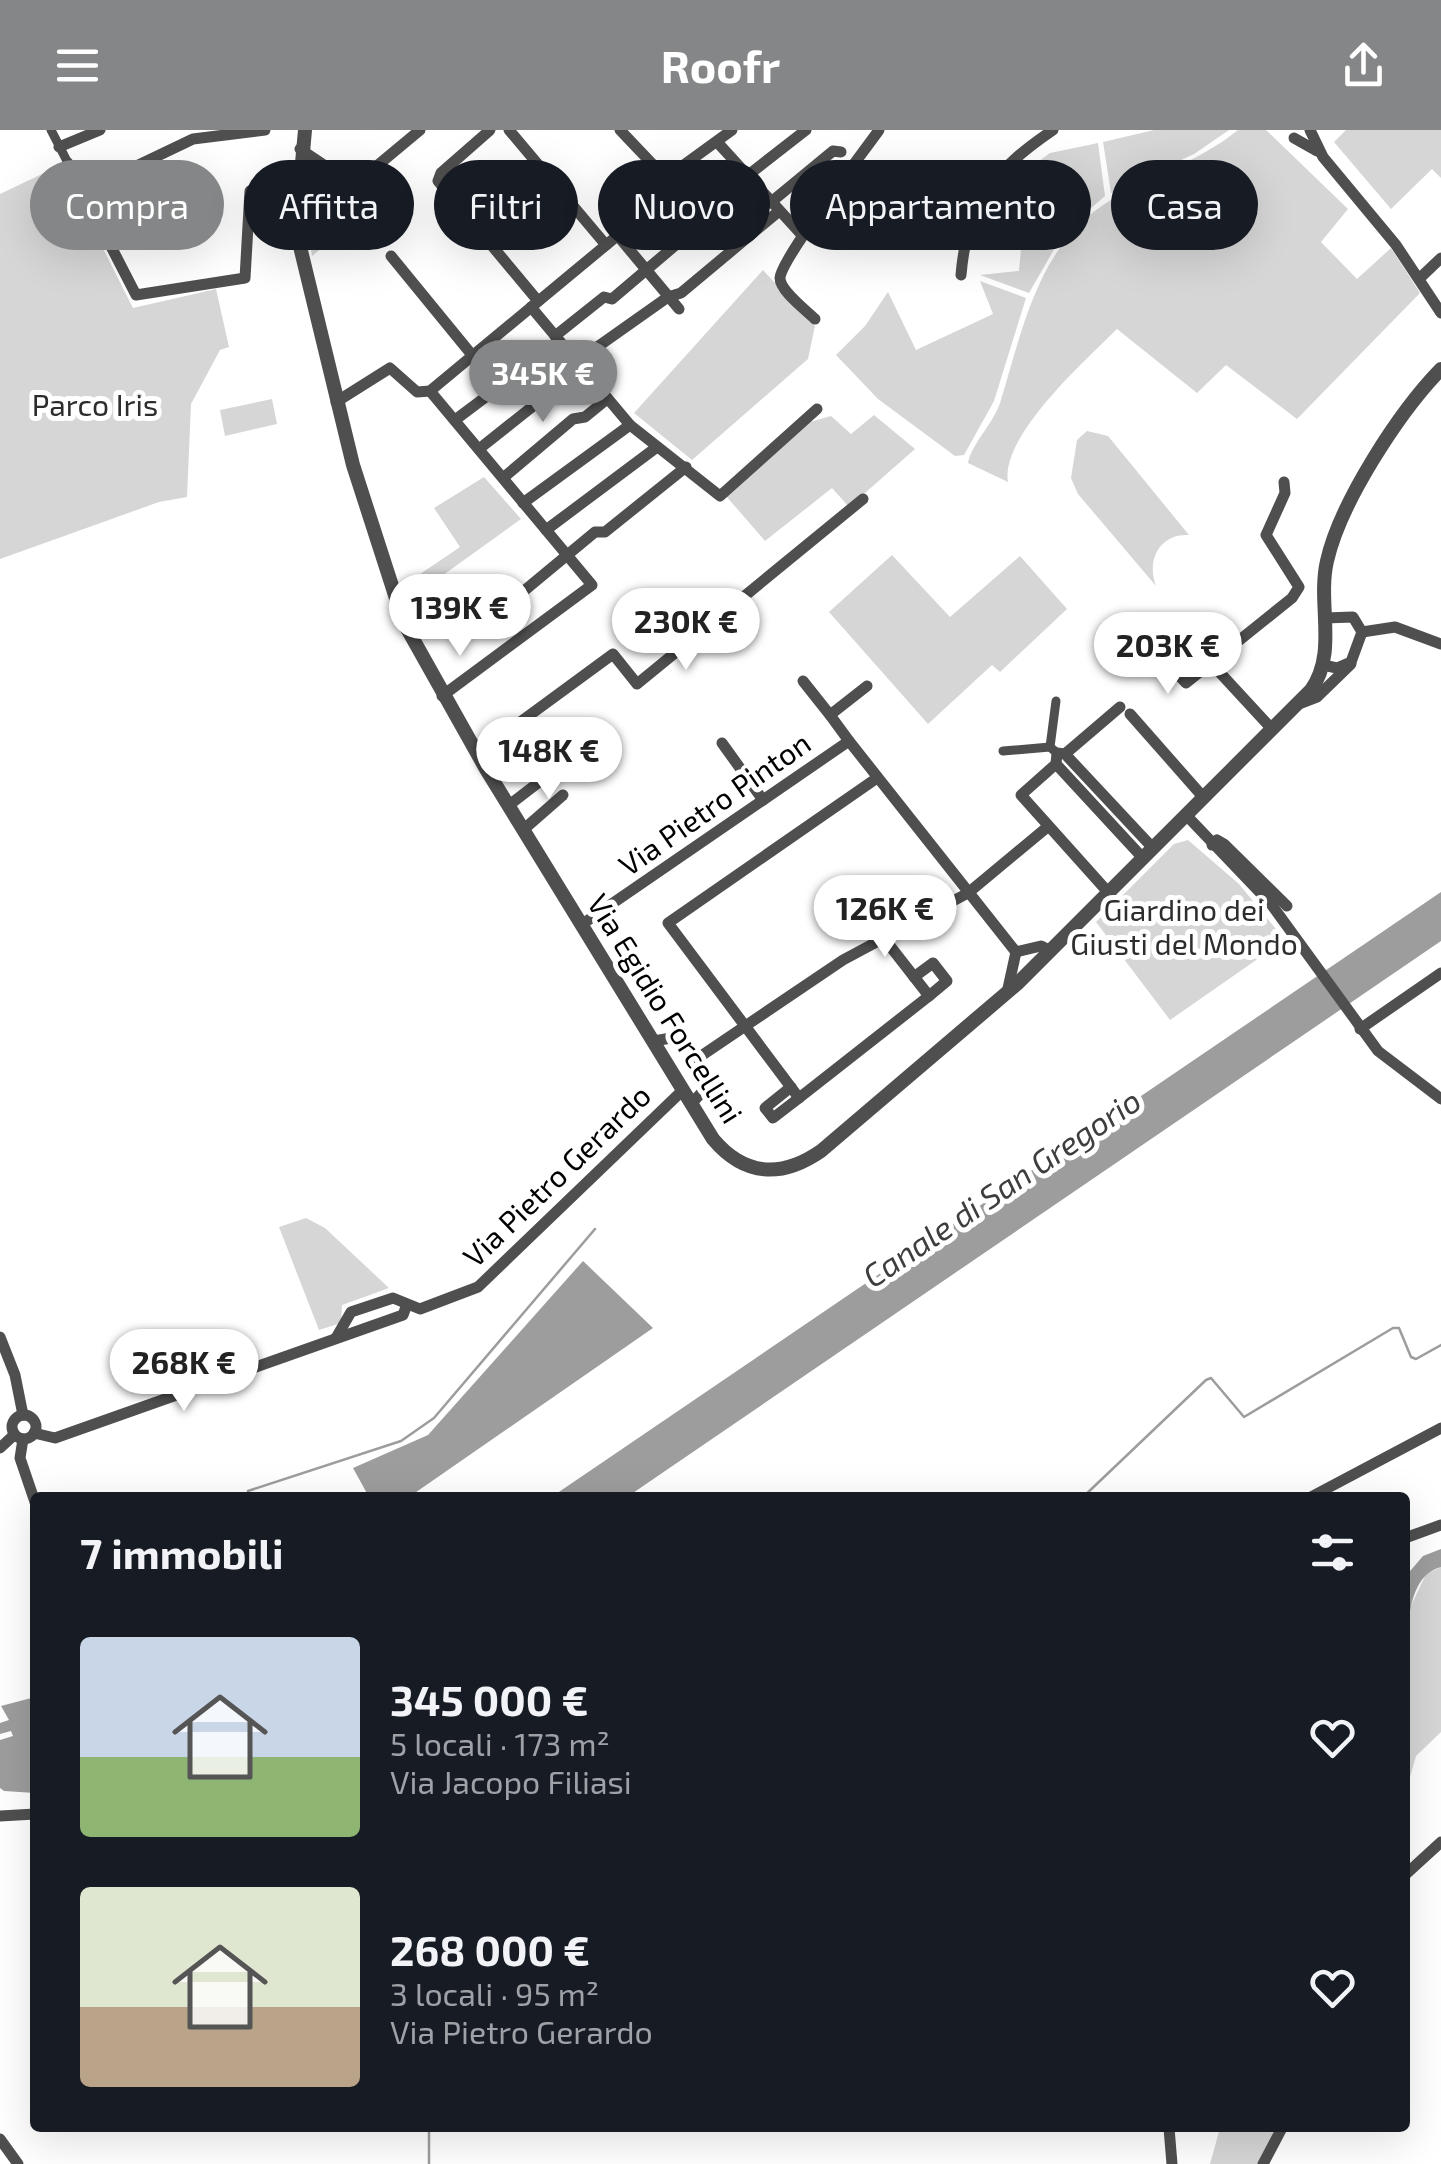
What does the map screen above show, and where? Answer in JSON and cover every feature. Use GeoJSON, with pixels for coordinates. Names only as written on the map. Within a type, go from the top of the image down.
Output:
{"type":"FeatureCollection","features":[{"type":"Feature","properties":{"kind":"street"},"geometry":{"type":"LineString","coordinates":[[50,130],[67,160]]}},
{"type":"Feature","properties":{"kind":"street"},"geometry":{"type":"LineString","coordinates":[[60,146],[100,130]]}},
{"type":"Feature","properties":{"kind":"street"},"geometry":{"type":"LineString","coordinates":[[149,160],[193,139],[265,130]]}},
{"type":"Feature","properties":{"kind":"street","name":"Via Egidio Forcellini"},"geometry":{"type":"LineString","coordinates":[[299,160],[305,130]]}},
{"type":"Feature","properties":{"kind":"street"},"geometry":{"type":"LineString","coordinates":[[300,149],[354,185],[420,130]]}},
{"type":"Feature","properties":{"kind":"street"},"geometry":{"type":"LineString","coordinates":[[490,130],[441,172],[438,182],[557,339],[630,425],[720,496],[817,409]]}},
{"type":"Feature","properties":{"kind":"street"},"geometry":{"type":"LineString","coordinates":[[508,130],[598,236]]}},
{"type":"Feature","properties":{"kind":"street"},"geometry":{"type":"LineString","coordinates":[[620,130],[649,160]]}},
{"type":"Feature","properties":{"kind":"street"},"geometry":{"type":"LineString","coordinates":[[692,160],[732,130]]}},
{"type":"Feature","properties":{"kind":"street"},"geometry":{"type":"LineString","coordinates":[[768,160],[806,130]]}},
{"type":"Feature","properties":{"kind":"street"},"geometry":{"type":"LineString","coordinates":[[857,160],[879,130]]}},
{"type":"Feature","properties":{"kind":"street"},"geometry":{"type":"LineString","coordinates":[[961,275],[970,222],[985,190],[1013,158],[1053,130]]}},
{"type":"Feature","properties":{"kind":"street"},"geometry":{"type":"LineString","coordinates":[[1288,133],[1310,130],[1320,154],[1420,278],[1441,314]]}},
{"type":"Feature","properties":{"kind":"street"},"geometry":{"type":"LineString","coordinates":[[1288,133],[1320,154]]}},
{"type":"Feature","properties":{"kind":"street"},"geometry":{"type":"LineString","coordinates":[[718,143],[733,160]]}},
{"type":"Feature","properties":{"kind":"street"},"geometry":{"type":"LineString","coordinates":[[479,449],[579,365],[668,296],[681,292],[833,151],[841,152]]}},
{"type":"Feature","properties":{"kind":"street"},"geometry":{"type":"LineString","coordinates":[[770,203],[790,223]]}},
{"type":"Feature","properties":{"kind":"street"},"geometry":{"type":"LineString","coordinates":[[112,250],[136,295],[245,278],[247,250]]}},
{"type":"Feature","properties":{"kind":"street","name":"Via Egidio Forcellini"},"geometry":{"type":"LineString","coordinates":[[301,250],[336,402],[395,599],[442,696],[508,806],[712,1139],[741,1164],[761,1171],[792,1169],[821,1151],[1007,993],[1296,705],[1316,684],[1323,666]]}},
{"type":"Feature","properties":{"kind":"street"},"geometry":{"type":"LineString","coordinates":[[336,402],[390,368],[418,392],[430,390],[600,250]]}},
{"type":"Feature","properties":{"kind":"street"},"geometry":{"type":"LineString","coordinates":[[630,250],[679,309]]}},
{"type":"Feature","properties":{"kind":"street"},"geometry":{"type":"LineString","coordinates":[[455,420],[673,250]]}},
{"type":"Feature","properties":{"kind":"street"},"geometry":{"type":"LineString","coordinates":[[795,250],[780,280],[815,319]]}},
{"type":"Feature","properties":{"kind":"street"},"geometry":{"type":"LineString","coordinates":[[391,256],[472,355]]}},
{"type":"Feature","properties":{"kind":"street"},"geometry":{"type":"LineString","coordinates":[[1420,278],[1441,258]]}},
{"type":"Feature","properties":{"kind":"street"},"geometry":{"type":"LineString","coordinates":[[1354,657],[1346,666],[1323,666],[1327,561],[1337,533],[1386,438],[1441,369]]}},
{"type":"Feature","properties":{"kind":"street"},"geometry":{"type":"LineString","coordinates":[[430,390],[592,585],[500,657],[442,696]]}},
{"type":"Feature","properties":{"kind":"street"},"geometry":{"type":"LineString","coordinates":[[503,478],[573,419],[585,417],[607,399]]}},
{"type":"Feature","properties":{"kind":"street"},"geometry":{"type":"LineString","coordinates":[[524,503],[630,425]]}},
{"type":"Feature","properties":{"kind":"street"},"geometry":{"type":"LineString","coordinates":[[546,530],[657,447]]}},
{"type":"Feature","properties":{"kind":"street"},"geometry":{"type":"LineString","coordinates":[[502,609],[595,532],[606,532],[686,466]]}},
{"type":"Feature","properties":{"kind":"street"},"geometry":{"type":"LineString","coordinates":[[1149,636],[1155,650],[1186,683],[1292,598],[1299,587],[1266,534],[1285,492],[1284,482]]}},
{"type":"Feature","properties":{"kind":"street"},"geometry":{"type":"LineString","coordinates":[[474,750],[492,742],[612,654],[637,684],[864,500]]}},
{"type":"Feature","properties":{"kind":"street"},"geometry":{"type":"LineString","coordinates":[[1296,705],[1317,697],[1350,668],[1354,657],[1362,632],[1353,616],[1325,618]]}},
{"type":"Feature","properties":{"kind":"street"},"geometry":{"type":"LineString","coordinates":[[1362,632],[1395,627],[1441,644]]}},
{"type":"Feature","properties":{"kind":"street"},"geometry":{"type":"LineString","coordinates":[[1211,663],[1272,728]]}},
{"type":"Feature","properties":{"kind":"street","name":"Via Pietro Pinton"},"geometry":{"type":"LineString","coordinates":[[581,925],[849,741],[803,681]]}},
{"type":"Feature","properties":{"kind":"street","name":"Via Pietro Pinton"},"geometry":{"type":"LineString","coordinates":[[830,715],[867,686]]}},
{"type":"Feature","properties":{"kind":"street"},"geometry":{"type":"LineString","coordinates":[[1056,700],[1057,755],[1146,851]]}},
{"type":"Feature","properties":{"kind":"street"},"geometry":{"type":"LineString","coordinates":[[1107,891],[1046,828],[1021,795],[1057,755],[1125,711],[1204,798]]}},
{"type":"Feature","properties":{"kind":"street"},"geometry":{"type":"LineString","coordinates":[[849,741],[1016,952]]}},
{"type":"Feature","properties":{"kind":"street"},"geometry":{"type":"LineString","coordinates":[[722,742],[764,800]]}},
{"type":"Feature","properties":{"kind":"street"},"geometry":{"type":"LineString","coordinates":[[1004,751],[1057,755]]}},
{"type":"Feature","properties":{"kind":"street"},"geometry":{"type":"LineString","coordinates":[[508,806],[564,762]]}},
{"type":"Feature","properties":{"kind":"street"},"geometry":{"type":"LineString","coordinates":[[877,778],[668,923],[795,1092],[947,980],[933,963],[914,977]]}},
{"type":"Feature","properties":{"kind":"street"},"geometry":{"type":"LineString","coordinates":[[523,830],[563,795]]}},
{"type":"Feature","properties":{"kind":"street"},"geometry":{"type":"LineString","coordinates":[[1187,816],[1271,904],[1359,1026],[1395,1066],[1441,1099]]}},
{"type":"Feature","properties":{"kind":"street"},"geometry":{"type":"LineString","coordinates":[[698,1058],[883,938],[968,892],[1046,828]]}},
{"type":"Feature","properties":{"kind":"street"},"geometry":{"type":"LineString","coordinates":[[1212,845],[1217,840],[1224,844],[1287,906]]}},
{"type":"Feature","properties":{"kind":"street"},"geometry":{"type":"LineString","coordinates":[[883,938],[929,996]]}},
{"type":"Feature","properties":{"kind":"street"},"geometry":{"type":"LineString","coordinates":[[1016,952],[1041,946],[1051,951]]}},
{"type":"Feature","properties":{"kind":"street"},"geometry":{"type":"LineString","coordinates":[[1007,993],[1016,952]]}},
{"type":"Feature","properties":{"kind":"street"},"geometry":{"type":"LineString","coordinates":[[1359,1026],[1441,974]]}},
{"type":"Feature","properties":{"kind":"street"},"geometry":{"type":"LineString","coordinates":[[654,1042],[671,1038],[698,1058],[705,1089],[691,1104]]}},
{"type":"Feature","properties":{"kind":"street","name":"Via Pietro Gerardo"},"geometry":{"type":"LineString","coordinates":[[16,1431],[55,1438],[403,1315],[412,1308],[430,1306],[478,1288],[683,1090]]}},
{"type":"Feature","properties":{"kind":"street","name":"Via Pietro Gerardo"},"geometry":{"type":"LineString","coordinates":[[344,1333],[350,1312],[393,1298],[412,1308]]}},
{"type":"Feature","properties":{"kind":"street"},"geometry":{"type":"LineString","coordinates":[[0,1338],[15,1376],[23,1415],[16,1431],[32,1492]]}},
{"type":"Feature","properties":{"kind":"street"},"geometry":{"type":"LineString","coordinates":[[0,1448],[32,1419],[23,1415]]}},
{"type":"Feature","properties":{"kind":"street"},"geometry":{"type":"LineString","coordinates":[[1320,1492],[1441,1428]]}},
{"type":"Feature","properties":{"kind":"street"},"geometry":{"type":"LineString","coordinates":[[1410,1536],[1441,1525]]}},
{"type":"Feature","properties":{"kind":"street"},"geometry":{"type":"LineString","coordinates":[[0,1816],[30,1814]]}},
{"type":"Feature","properties":{"kind":"street"},"geometry":{"type":"LineString","coordinates":[[1410,1870],[1441,1842]]}},
{"type":"Feature","properties":{"kind":"street"},"geometry":{"type":"LineString","coordinates":[[1169,2132],[1172,2164]]}},
{"type":"Feature","properties":{"kind":"street"},"geometry":{"type":"LineString","coordinates":[[1263,2164],[1280,2132]]}},
{"type":"Feature","properties":{"kind":"street"},"geometry":{"type":"LineString","coordinates":[[0,2139],[18,2164]]}},
{"type":"Feature","properties":{"kind":"green space"},"geometry":{"type":"Polygon","coordinates":[[[1154,130],[1229,130],[1181,160],[1111,160],[1111,193],[1103,142],[1154,130]]]}},
{"type":"Feature","properties":{"kind":"green space"},"geometry":{"type":"Polygon","coordinates":[[[1238,130],[1266,130],[1348,209],[1321,242],[1357,279],[1391,248],[1420,293],[1297,419],[1226,365],[1197,393],[1117,329],[1031,422],[1009,463],[1008,482],[968,463],[1000,403],[1026,318],[1050,264],[1059,250],[1091,250],[1091,214],[1111,200],[1111,250],[1258,250],[1258,160],[1189,160],[1238,130]]]}},
{"type":"Feature","properties":{"kind":"green space"},"geometry":{"type":"Polygon","coordinates":[[[1346,130],[1441,130],[1441,178],[1432,169],[1391,209],[1334,142],[1346,130]]]}},
{"type":"Feature","properties":{"kind":"green space"},"geometry":{"type":"Polygon","coordinates":[[[1098,143],[1105,196],[1091,208],[1091,160],[1041,160],[1050,153],[1098,143]]]}},
{"type":"Feature","properties":{"kind":"green space","name":"Parco Iris"},"geometry":{"type":"Polygon","coordinates":[[[30,180],[30,250],[104,250],[133,308],[216,289],[229,347],[220,350],[191,404],[187,497],[159,502],[0,559],[0,194],[30,180]]]}},
{"type":"Feature","properties":{"kind":"green space"},"geometry":{"type":"Polygon","coordinates":[[[1021,250],[1054,250],[1029,293],[980,275],[1019,271],[1021,250]]]}},
{"type":"Feature","properties":{"kind":"green space"},"geometry":{"type":"Polygon","coordinates":[[[763,270],[815,326],[808,359],[692,460],[634,413],[763,270]]]}},
{"type":"Feature","properties":{"kind":"green space"},"geometry":{"type":"Polygon","coordinates":[[[980,281],[1026,298],[994,401],[964,455],[955,456],[878,399],[836,355],[865,326],[888,292],[916,350],[993,314],[980,281]]]}},
{"type":"Feature","properties":{"kind":"green space"},"geometry":{"type":"Polygon","coordinates":[[[272,399],[277,424],[225,436],[220,410],[272,399]]]}},
{"type":"Feature","properties":{"kind":"green space"},"geometry":{"type":"Polygon","coordinates":[[[874,415],[915,449],[849,507],[832,488],[765,541],[726,496],[810,422],[831,416],[851,434],[874,415]]]}},
{"type":"Feature","properties":{"kind":"green space"},"geometry":{"type":"Polygon","coordinates":[[[1087,431],[1108,436],[1189,535],[1170,538],[1158,550],[1153,567],[1156,586],[1078,494],[1071,478],[1077,440],[1087,431]]]}},
{"type":"Feature","properties":{"kind":"green space"},"geometry":{"type":"Polygon","coordinates":[[[484,477],[521,519],[407,601],[401,587],[460,547],[434,508],[484,477]]]}},
{"type":"Feature","properties":{"kind":"green space"},"geometry":{"type":"Polygon","coordinates":[[[892,555],[950,617],[1020,556],[1067,609],[1000,672],[992,665],[928,724],[829,612],[892,555]]]}},
{"type":"Feature","properties":{"kind":"green space","name":"Giardino dei Giusti del Mondo"},"geometry":{"type":"Polygon","coordinates":[[[1188,840],[1239,884],[1285,940],[1170,1020],[1096,922],[1174,844],[1188,840]]]}},
{"type":"Feature","properties":{"kind":"green space"},"geometry":{"type":"Polygon","coordinates":[[[306,1218],[325,1228],[389,1288],[342,1305],[341,1323],[319,1330],[279,1227],[306,1218]]]}},
{"type":"Feature","properties":{"kind":"green space"},"geometry":{"type":"Polygon","coordinates":[[[1441,1567],[1441,1732],[1416,1756],[1410,1777],[1410,1608],[1426,1574],[1441,1567]]]}},
{"type":"Feature","properties":{"kind":"green space"},"geometry":{"type":"Polygon","coordinates":[[[1219,2132],[1274,2132],[1259,2164],[1210,2164],[1219,2132]]]}},
{"type":"Feature","properties":{"kind":"shaded area"},"geometry":{"type":"Polygon","coordinates":[[[1441,892],[1441,941],[634,1492],[559,1492],[1441,892]]]}},
{"type":"Feature","properties":{"kind":"shaded area"},"geometry":{"type":"Polygon","coordinates":[[[583,1261],[653,1328],[416,1492],[366,1492],[353,1468],[428,1435],[583,1261]]]}},
{"type":"Feature","properties":{"kind":"shaded area"},"geometry":{"type":"Polygon","coordinates":[[[1441,1549],[1441,1567],[1427,1574],[1418,1587],[1410,1614],[1410,1571],[1423,1556],[1441,1549]]]}},
{"type":"Feature","properties":{"kind":"shaded area"},"geometry":{"type":"Polygon","coordinates":[[[30,1698],[30,1793],[0,1788],[0,1740],[13,1736],[11,1731],[0,1734],[0,1723],[9,1720],[1,1706],[30,1698]]]}},
{"type":"Feature","properties":{"kind":"waterway"},"geometry":{"type":"LineString","coordinates":[[248,1491],[401,1441],[434,1418],[595,1229]]}},
{"type":"Feature","properties":{"kind":"waterway"},"geometry":{"type":"LineString","coordinates":[[1088,1492],[1206,1380],[1211,1378],[1244,1417],[1393,1328],[1399,1328],[1411,1357],[1416,1359],[1441,1345]]}},
{"type":"Feature","properties":{"kind":"waterway"},"geometry":{"type":"LineString","coordinates":[[429,2132],[429,2164]]}},
{"type":"Feature","properties":{"kind":"water label","name":"Canale di San Gregorio"},"geometry":{"type":"Point","coordinates":[1001,1187]}}]}
